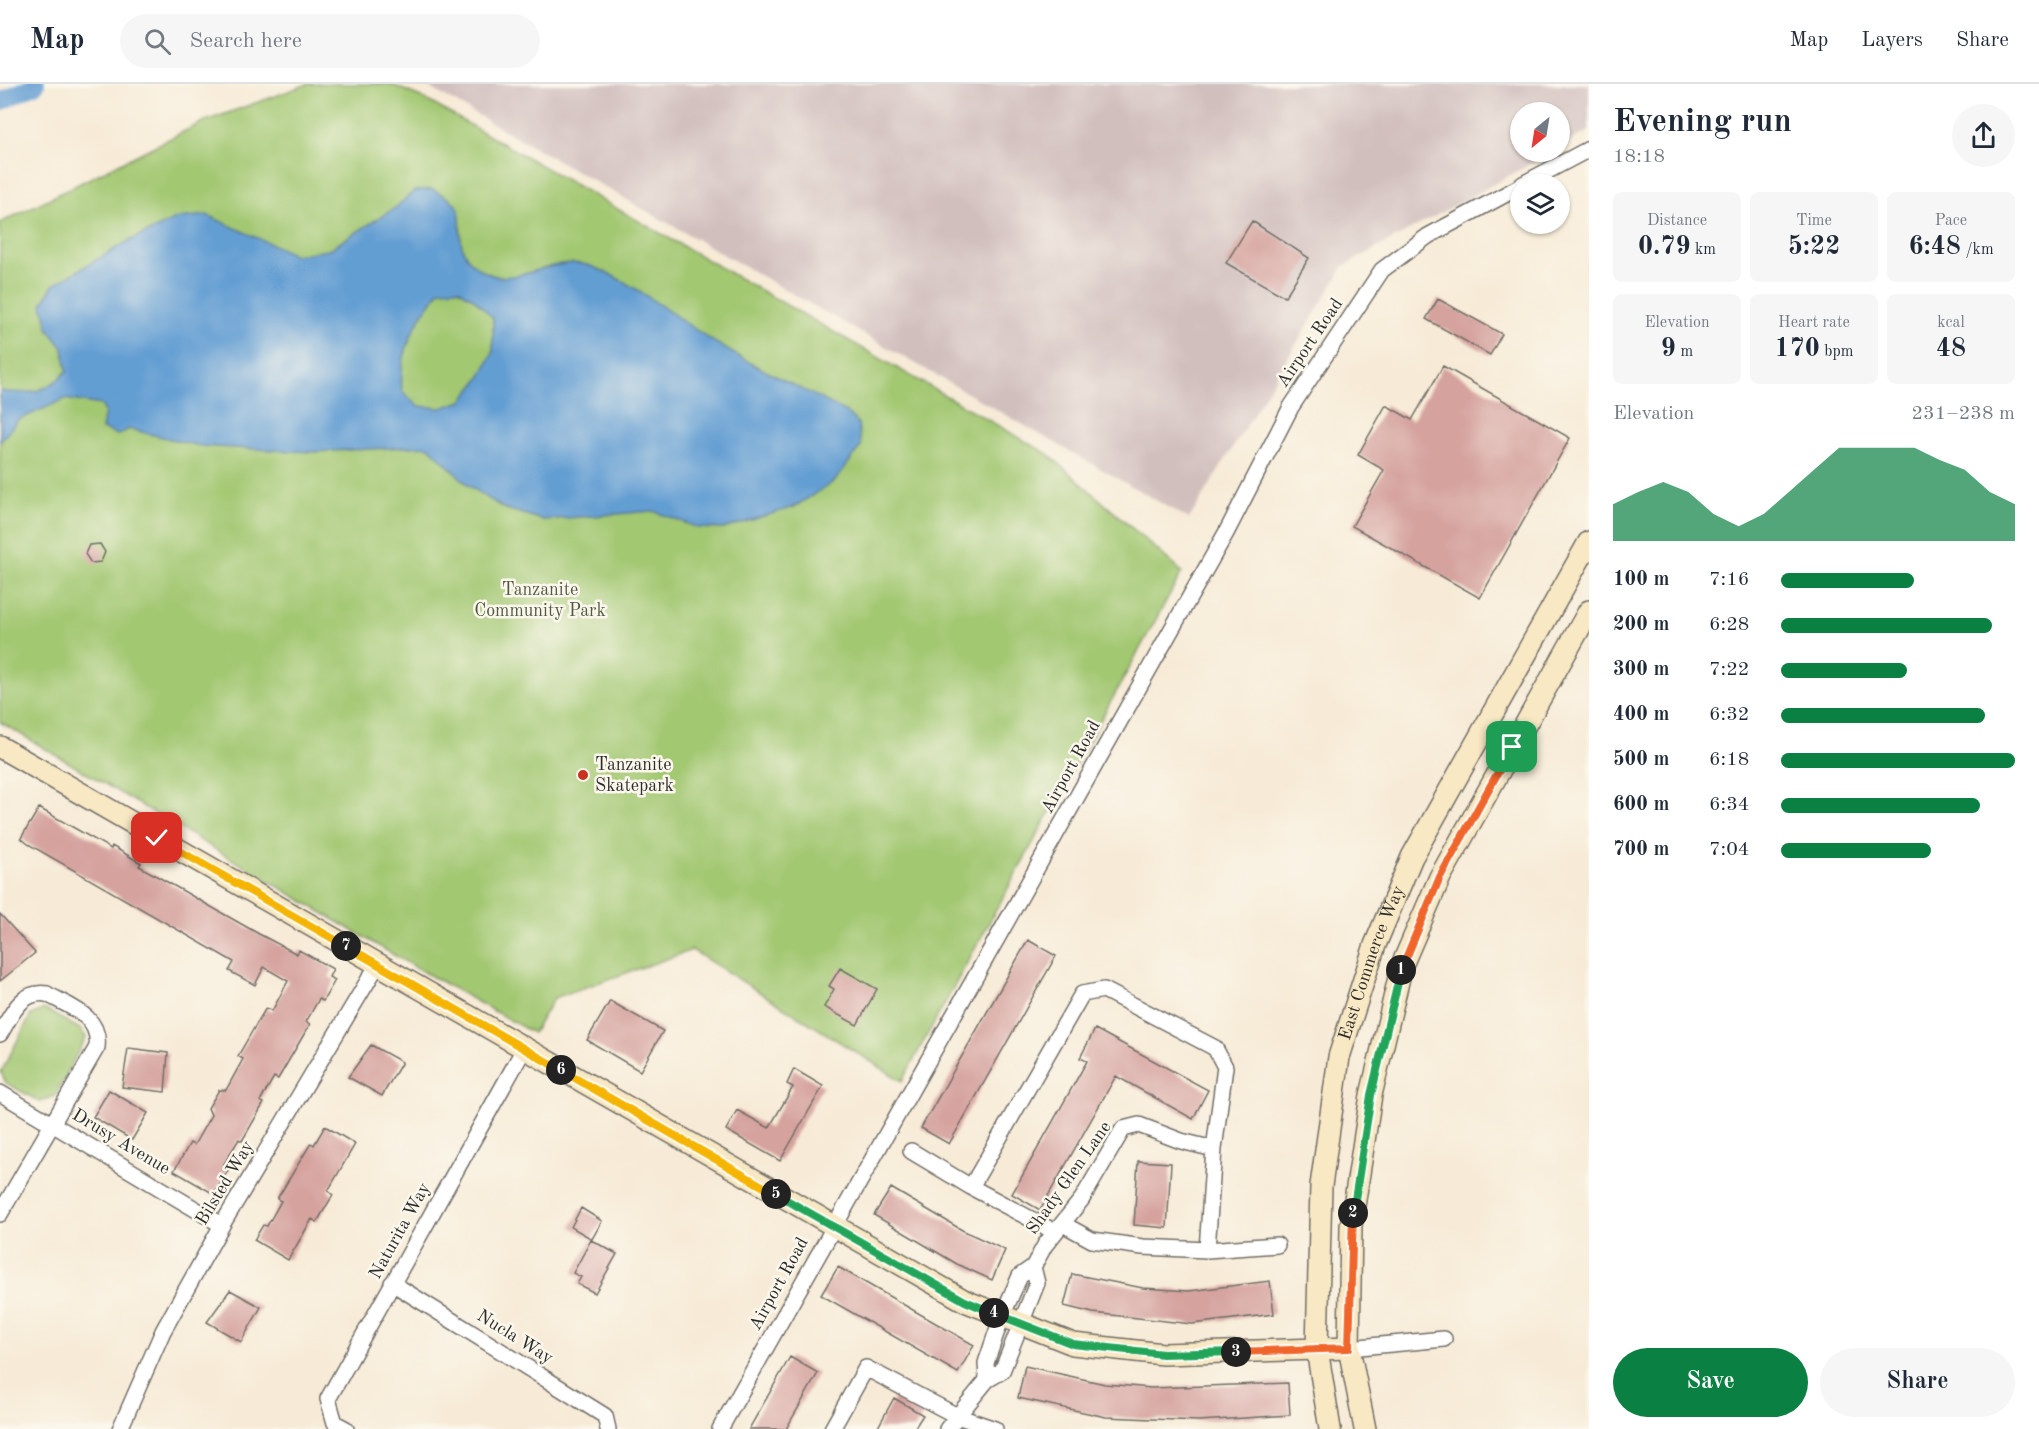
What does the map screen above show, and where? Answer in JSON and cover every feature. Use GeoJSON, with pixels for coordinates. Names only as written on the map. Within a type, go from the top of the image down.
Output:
{"type":"FeatureCollection","features":[{"type":"Feature","properties":{"kind":"main road","name":"East Commerce Way"},"geometry":{"type":"LineString","coordinates":[[1330,1429],[1317,1349],[1321,1186],[1339,1058],[1375,945],[1412,857],[1589,542]]}},
{"type":"Feature","properties":{"kind":"main road","name":"East Commerce Way"},"geometry":{"type":"LineString","coordinates":[[1365,1429],[1349,1348],[1351,1226],[1371,1095],[1402,965],[1440,877],[1589,610]]}},
{"type":"Feature","properties":{"kind":"main road"},"geometry":{"type":"LineString","coordinates":[[0,747],[524,1050],[965,1301],[1073,1344],[1163,1354],[1349,1348]]}},
{"type":"Feature","properties":{"kind":"street","name":"Airport Road"},"geometry":{"type":"LineString","coordinates":[[1542,174],[1589,149]]}},
{"type":"Feature","properties":{"kind":"street","name":"Airport Road"},"geometry":{"type":"LineString","coordinates":[[720,1429],[1226,533],[1291,407],[1382,270],[1428,236],[1510,192]]}},
{"type":"Feature","properties":{"kind":"street","name":"Bilsted Way"},"geometry":{"type":"LineString","coordinates":[[120,1429],[163,1331],[222,1225],[378,964]]}},
{"type":"Feature","properties":{"kind":"street"},"geometry":{"type":"LineString","coordinates":[[971,1187],[1082,994],[1104,990],[1215,1048],[1225,1067],[1214,1149],[1207,1250]]}},
{"type":"Feature","properties":{"kind":"street"},"geometry":{"type":"LineString","coordinates":[[0,1034],[23,999],[40,992],[47,993],[87,1017],[95,1025],[99,1036],[97,1047],[0,1214]]}},
{"type":"Feature","properties":{"kind":"street","name":"Naturita Way"},"geometry":{"type":"LineString","coordinates":[[346,1429],[335,1423],[328,1399],[524,1050]]}},
{"type":"Feature","properties":{"kind":"street","name":"Drusy Avenue"},"geometry":{"type":"LineString","coordinates":[[0,1093],[222,1225]]}},
{"type":"Feature","properties":{"kind":"street","name":"Shady Glen Lane"},"geometry":{"type":"LineString","coordinates":[[987,1380],[986,1363],[1002,1316],[1020,1276],[1033,1267],[1082,1198],[1124,1129],[1139,1125],[1181,1141],[1214,1149]]}},
{"type":"Feature","properties":{"kind":"street"},"geometry":{"type":"LineString","coordinates":[[911,1151],[971,1187],[1059,1228],[1092,1240],[1143,1247],[1207,1250],[1277,1245]]}},
{"type":"Feature","properties":{"kind":"street"},"geometry":{"type":"LineString","coordinates":[[947,1429],[987,1380],[1002,1371],[1037,1283],[1033,1267]]}},
{"type":"Feature","properties":{"kind":"street","name":"Nucla Way"},"geometry":{"type":"LineString","coordinates":[[393,1283],[605,1416],[609,1429]]}},
{"type":"Feature","properties":{"kind":"street"},"geometry":{"type":"LineString","coordinates":[[1349,1348],[1444,1339]]}},
{"type":"Feature","properties":{"kind":"street"},"geometry":{"type":"LineString","coordinates":[[832,1429],[866,1368],[957,1416],[995,1429]]}},
{"type":"Feature","properties":{"kind":"shaded area"},"geometry":{"type":"Polygon","coordinates":[[[423,84],[1589,84],[1589,131],[1570,141],[1570,102],[1510,102],[1510,162],[1534,162],[1344,266],[1189,519],[423,84]]]}},
{"type":"Feature","properties":{"kind":"green space","name":"Tanzanite Community Park"},"geometry":{"type":"Polygon","coordinates":[[[308,84],[390,84],[421,97],[1048,454],[1182,572],[902,1081],[692,950],[554,998],[533,1033],[399,958],[0,722],[0,223],[203,122],[308,84]]]}},
{"type":"Feature","properties":{"kind":"green space"},"geometry":{"type":"Polygon","coordinates":[[[44,1009],[80,1029],[86,1037],[55,1096],[40,1102],[6,1083],[1,1072],[31,1015],[44,1009]]]}},
{"type":"Feature","properties":{"kind":"water"},"geometry":{"type":"Polygon","coordinates":[[[432,189],[452,201],[458,208],[460,235],[466,255],[473,264],[487,273],[511,276],[565,264],[593,267],[627,283],[736,355],[846,412],[858,423],[861,446],[835,481],[794,507],[723,529],[699,528],[653,511],[543,520],[503,508],[469,486],[428,446],[312,452],[200,446],[129,429],[118,435],[102,429],[105,412],[101,405],[65,399],[18,420],[0,442],[0,391],[20,393],[37,391],[52,384],[67,371],[63,348],[49,330],[42,304],[53,285],[127,242],[178,218],[207,215],[295,255],[328,250],[395,208],[414,191],[432,189]],[[458,289],[440,290],[416,325],[403,363],[402,391],[418,406],[441,408],[462,401],[480,378],[493,352],[493,318],[473,298],[458,289]]]}},
{"type":"Feature","properties":{"kind":"building"},"geometry":{"type":"Polygon","coordinates":[[[1252,221],[1309,258],[1285,297],[1226,263],[1252,221]]]}},
{"type":"Feature","properties":{"kind":"building"},"geometry":{"type":"Polygon","coordinates":[[[1438,299],[1502,334],[1490,355],[1426,319],[1438,299]]]}},
{"type":"Feature","properties":{"kind":"building"},"geometry":{"type":"Polygon","coordinates":[[[1443,366],[1570,438],[1480,598],[1352,526],[1384,470],[1358,455],[1386,405],[1412,420],[1443,366]]]}},
{"type":"Feature","properties":{"kind":"building"},"geometry":{"type":"Polygon","coordinates":[[[100,544],[105,552],[101,562],[91,563],[85,554],[89,545],[100,544]]]}},
{"type":"Feature","properties":{"kind":"building"},"geometry":{"type":"Polygon","coordinates":[[[39,808],[111,849],[112,846],[141,863],[139,866],[259,934],[297,954],[299,950],[333,969],[329,977],[335,980],[323,1001],[319,999],[306,1022],[310,1024],[278,1079],[274,1077],[260,1101],[264,1103],[242,1141],[239,1139],[224,1164],[230,1167],[214,1194],[174,1171],[190,1143],[194,1145],[211,1115],[208,1108],[219,1090],[226,1090],[243,1059],[238,1056],[266,1008],[272,1011],[288,981],[264,967],[255,985],[229,971],[234,962],[28,844],[21,838],[39,808]]]}},
{"type":"Feature","properties":{"kind":"building"},"geometry":{"type":"Polygon","coordinates":[[[0,914],[35,953],[0,981],[0,914]]]}},
{"type":"Feature","properties":{"kind":"building"},"geometry":{"type":"Polygon","coordinates":[[[1028,940],[1056,956],[949,1144],[921,1128],[1028,940]]]}},
{"type":"Feature","properties":{"kind":"building"},"geometry":{"type":"Polygon","coordinates":[[[840,968],[877,989],[857,1025],[824,1007],[834,989],[829,986],[840,968]]]}},
{"type":"Feature","properties":{"kind":"building"},"geometry":{"type":"Polygon","coordinates":[[[610,1001],[663,1031],[640,1071],[587,1040],[610,1001]]]}},
{"type":"Feature","properties":{"kind":"building"},"geometry":{"type":"Polygon","coordinates":[[[1095,1029],[1208,1090],[1193,1119],[1116,1076],[1040,1210],[1012,1194],[1087,1061],[1080,1058],[1095,1029]]]}},
{"type":"Feature","properties":{"kind":"building"},"geometry":{"type":"Polygon","coordinates":[[[371,1045],[402,1062],[382,1096],[348,1077],[371,1045]]]}},
{"type":"Feature","properties":{"kind":"building"},"geometry":{"type":"Polygon","coordinates":[[[128,1048],[168,1053],[165,1092],[122,1087],[128,1048]]]}},
{"type":"Feature","properties":{"kind":"building"},"geometry":{"type":"Polygon","coordinates":[[[794,1069],[823,1086],[780,1161],[726,1130],[737,1110],[769,1128],[793,1087],[787,1084],[794,1069]]]}},
{"type":"Feature","properties":{"kind":"building"},"geometry":{"type":"Polygon","coordinates":[[[109,1090],[148,1113],[132,1140],[93,1117],[109,1090]]]}},
{"type":"Feature","properties":{"kind":"building"},"geometry":{"type":"Polygon","coordinates":[[[325,1126],[355,1144],[328,1191],[333,1195],[317,1222],[312,1219],[288,1260],[254,1240],[263,1225],[267,1226],[281,1201],[277,1199],[311,1143],[314,1145],[325,1126]]]}},
{"type":"Feature","properties":{"kind":"building"},"geometry":{"type":"Polygon","coordinates":[[[1138,1161],[1171,1163],[1167,1228],[1134,1225],[1138,1161]]]}},
{"type":"Feature","properties":{"kind":"building"},"geometry":{"type":"Polygon","coordinates":[[[891,1188],[962,1230],[1005,1250],[992,1280],[957,1264],[874,1215],[891,1188]]]}},
{"type":"Feature","properties":{"kind":"building"},"geometry":{"type":"Polygon","coordinates":[[[581,1208],[602,1221],[592,1239],[571,1227],[581,1208]]]}},
{"type":"Feature","properties":{"kind":"building"},"geometry":{"type":"Polygon","coordinates":[[[591,1240],[617,1254],[595,1293],[577,1284],[581,1277],[573,1273],[591,1240]]]}},
{"type":"Feature","properties":{"kind":"building"},"geometry":{"type":"Polygon","coordinates":[[[838,1267],[974,1345],[958,1373],[821,1295],[838,1267]]]}},
{"type":"Feature","properties":{"kind":"building"},"geometry":{"type":"Polygon","coordinates":[[[1072,1274],[1143,1288],[1189,1291],[1270,1281],[1274,1314],[1192,1324],[1093,1313],[1064,1306],[1072,1274]]]}},
{"type":"Feature","properties":{"kind":"building"},"geometry":{"type":"Polygon","coordinates":[[[230,1290],[261,1307],[241,1342],[207,1322],[230,1290]]]}},
{"type":"Feature","properties":{"kind":"building"},"geometry":{"type":"Polygon","coordinates":[[[790,1357],[818,1373],[786,1429],[749,1429],[790,1357]]]}},
{"type":"Feature","properties":{"kind":"building"},"geometry":{"type":"Polygon","coordinates":[[[1025,1366],[1105,1384],[1152,1388],[1288,1383],[1290,1415],[1199,1421],[1106,1417],[1018,1398],[1025,1366]]]}},
{"type":"Feature","properties":{"kind":"building"},"geometry":{"type":"Polygon","coordinates":[[[894,1398],[923,1415],[914,1429],[877,1429],[894,1398]]]}},
{"type":"Feature","properties":{"kind":"waterway"},"geometry":{"type":"LineString","coordinates":[[0,102],[36,84]]}},
{"type":"Feature","properties":{"kind":"place","name":"Tanzanite Skatepark"},"geometry":{"type":"Point","coordinates":[583,775]}},
{"type":"Feature","properties":{"kind":"route"},"geometry":{"type":"LineString","coordinates":[[157,838],[833,1227],[965,1301],[1021,1325],[1073,1344],[1163,1354],[1349,1348],[1351,1226],[1371,1095],[1402,965],[1440,877],[1512,747]]}}]}
